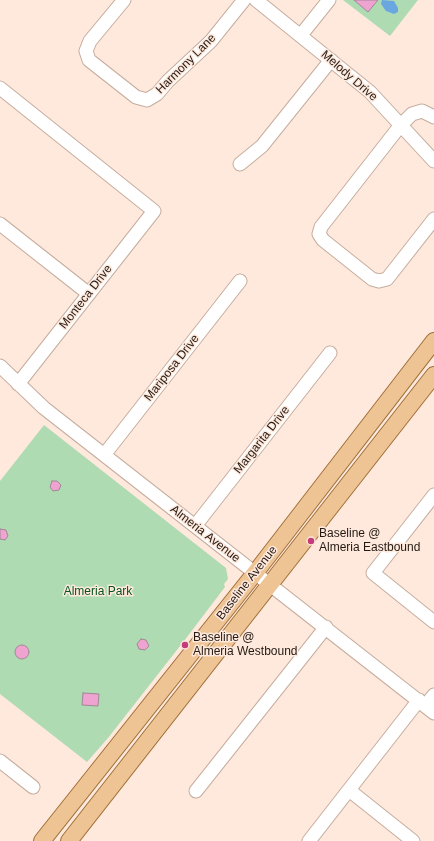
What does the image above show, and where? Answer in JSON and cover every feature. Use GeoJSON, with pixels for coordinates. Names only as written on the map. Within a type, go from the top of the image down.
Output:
{"type":"FeatureCollection","features":[{"type":"Feature","properties":{"kind":"main road","name":"Baseline Avenue"},"geometry":{"type":"LineString","coordinates":[[42,841],[255,573],[434,341]]}},
{"type":"Feature","properties":{"kind":"main road","name":"Baseline Avenue"},"geometry":{"type":"LineString","coordinates":[[69,841],[434,375]]}},
{"type":"Feature","properties":{"kind":"street","name":"Harmony Lane"},"geometry":{"type":"LineString","coordinates":[[124,0],[90,41],[86,51],[89,60],[136,97],[147,100],[157,94],[168,81],[211,41],[244,0]]}},
{"type":"Feature","properties":{"kind":"street","name":"Melody Drive"},"geometry":{"type":"LineString","coordinates":[[256,0],[370,92],[434,161]]}},
{"type":"Feature","properties":{"kind":"street"},"geometry":{"type":"LineString","coordinates":[[301,35],[329,0]]}},
{"type":"Feature","properties":{"kind":"street"},"geometry":{"type":"LineString","coordinates":[[240,164],[262,146],[331,60]]}},
{"type":"Feature","properties":{"kind":"street","name":"Monteca Drive"},"geometry":{"type":"LineString","coordinates":[[0,88],[154,211],[18,384]]}},
{"type":"Feature","properties":{"kind":"street"},"geometry":{"type":"LineString","coordinates":[[434,117],[422,111],[412,114],[400,126],[320,227],[319,234],[323,240],[372,279],[379,281],[387,279],[434,219]]}},
{"type":"Feature","properties":{"kind":"street"},"geometry":{"type":"LineString","coordinates":[[0,224],[89,294]]}},
{"type":"Feature","properties":{"kind":"street","name":"Mariposa Drive"},"geometry":{"type":"LineString","coordinates":[[104,455],[240,281]]}},
{"type":"Feature","properties":{"kind":"street","name":"Margarita Drive"},"geometry":{"type":"LineString","coordinates":[[195,526],[330,353]]}},
{"type":"Feature","properties":{"kind":"street","name":"Almeria Avenue"},"geometry":{"type":"LineString","coordinates":[[0,366],[44,408],[426,706]]}},
{"type":"Feature","properties":{"kind":"street"},"geometry":{"type":"LineString","coordinates":[[434,495],[373,573],[434,622]]}},
{"type":"Feature","properties":{"kind":"street"},"geometry":{"type":"LineString","coordinates":[[196,791],[326,627]]}},
{"type":"Feature","properties":{"kind":"street"},"geometry":{"type":"LineString","coordinates":[[309,841],[349,790],[426,706],[434,695]]}},
{"type":"Feature","properties":{"kind":"street"},"geometry":{"type":"LineString","coordinates":[[0,761],[33,787]]}},
{"type":"Feature","properties":{"kind":"street"},"geometry":{"type":"LineString","coordinates":[[349,790],[413,841]]}},
{"type":"Feature","properties":{"kind":"green space"},"geometry":{"type":"Polygon","coordinates":[[[343,0],[418,0],[390,36],[343,0]]]}},
{"type":"Feature","properties":{"kind":"green space","name":"Almeria Park"},"geometry":{"type":"Polygon","coordinates":[[[44,425],[226,568],[228,579],[224,584],[225,587],[184,641],[108,738],[87,762],[0,694],[0,481],[44,425]]]}},
{"type":"Feature","properties":{"kind":"water"},"geometry":{"type":"Polygon","coordinates":[[[382,0],[394,1],[398,8],[398,12],[394,14],[386,11],[381,4],[382,0]]]}},
{"type":"Feature","properties":{"kind":"building"},"geometry":{"type":"Polygon","coordinates":[[[354,0],[378,0],[368,12],[354,0]]]}},
{"type":"Feature","properties":{"kind":"building"},"geometry":{"type":"Polygon","coordinates":[[[52,481],[57,481],[61,485],[59,490],[53,491],[50,487],[52,481]]]}},
{"type":"Feature","properties":{"kind":"building"},"geometry":{"type":"Polygon","coordinates":[[[0,529],[6,530],[8,536],[5,540],[0,539],[0,529]]]}},
{"type":"Feature","properties":{"kind":"building"},"geometry":{"type":"Polygon","coordinates":[[[141,639],[146,640],[149,646],[145,650],[139,649],[137,644],[141,639]]]}},
{"type":"Feature","properties":{"kind":"building"},"geometry":{"type":"Polygon","coordinates":[[[19,645],[25,645],[29,649],[29,655],[25,659],[19,659],[15,655],[15,649],[19,645]]]}},
{"type":"Feature","properties":{"kind":"building"},"geometry":{"type":"Polygon","coordinates":[[[83,693],[99,694],[98,706],[82,705],[83,693]]]}},
{"type":"Feature","properties":{"kind":"place","name":"Baseline @ Almeria Eastbound"},"geometry":{"type":"Point","coordinates":[311,541]}},
{"type":"Feature","properties":{"kind":"place","name":"Baseline @ Almeria Westbound"},"geometry":{"type":"Point","coordinates":[185,645]}}]}
